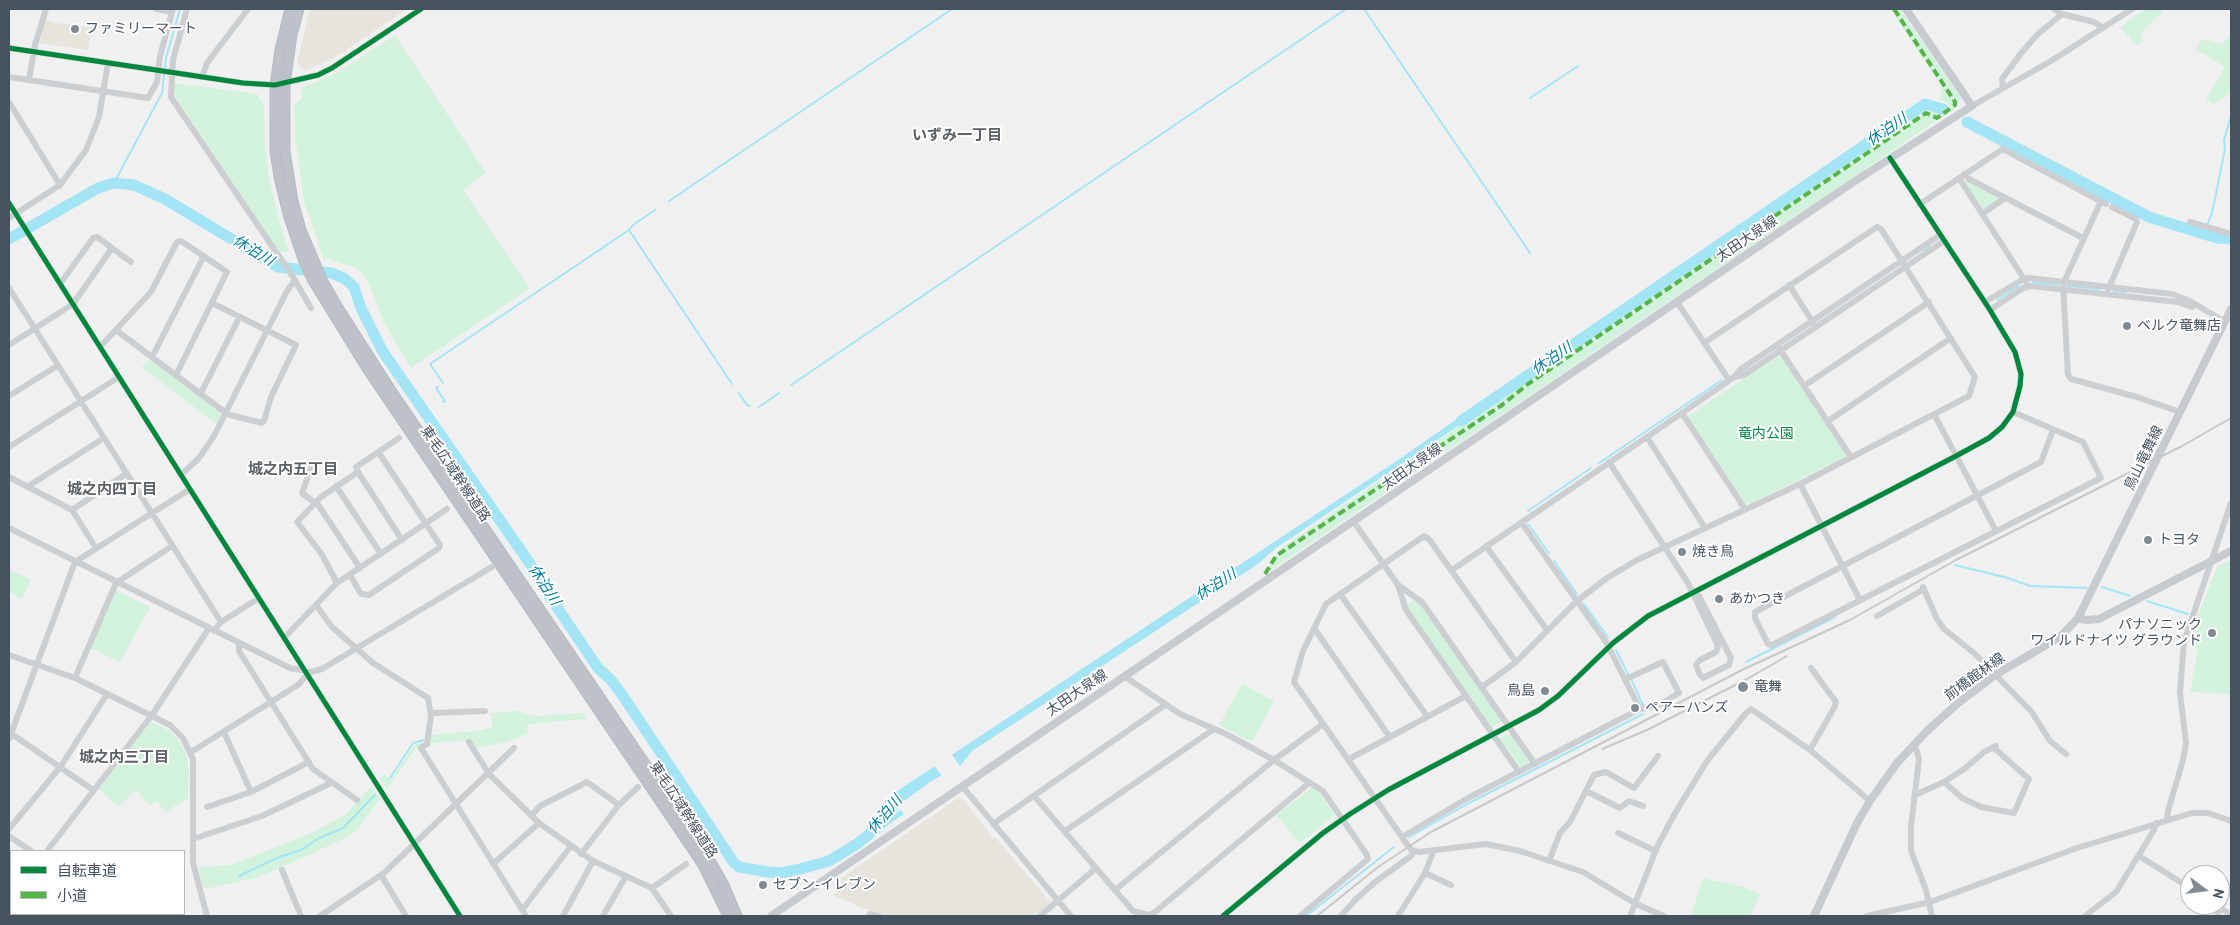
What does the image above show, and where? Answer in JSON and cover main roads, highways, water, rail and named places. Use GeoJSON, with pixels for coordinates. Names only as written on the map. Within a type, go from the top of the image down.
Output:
{"type":"FeatureCollection","features":[{"type":"Feature","properties":{"kind":"highway","name":"東毛広域幹線道路"},"geometry":{"type":"LineString","coordinates":[[290,9],[280,50],[280,84],[285,152],[301,230],[322,280],[359,342],[703,865],[728,916]]}},
{"type":"Feature","properties":{"kind":"highway","name":"東毛広域幹線道路"},"geometry":{"type":"LineString","coordinates":[[300,9],[280,84],[274,122],[279,176],[303,258],[312,279],[368,370],[704,850],[723,883],[737,916]]}},
{"type":"Feature","properties":{"kind":"main road","name":"太田大泉線"},"geometry":{"type":"LineString","coordinates":[[771,916],[1676,302],[1890,158],[1972,106],[1906,9]]}},
{"type":"Feature","properties":{"kind":"main road","name":"鳥山竜舞線"},"geometry":{"type":"LineString","coordinates":[[2078,618],[2231,309]]}},
{"type":"Feature","properties":{"kind":"main road"},"geometry":{"type":"LineString","coordinates":[[2078,618],[2086,620],[2099,619],[2231,551]]}},
{"type":"Feature","properties":{"kind":"main road","name":"前橋館林線"},"geometry":{"type":"LineString","coordinates":[[1814,916],[1845,846],[1870,801],[1914,744],[1946,714],[1995,675],[2060,638],[2078,618]]}},
{"type":"Feature","properties":{"kind":"water"},"geometry":{"type":"Polygon","coordinates":[[[1470,410],[1473,416],[1276,548],[1258,564],[972,751],[961,765],[933,780],[900,804],[897,812],[901,810],[904,814],[871,837],[866,837],[888,797],[1395,462],[1470,410]]]}},
{"type":"Feature","properties":{"kind":"waterway"},"geometry":{"type":"LineString","coordinates":[[114,183],[162,93],[166,58],[180,9]]}},
{"type":"Feature","properties":{"kind":"waterway"},"geometry":{"type":"LineString","coordinates":[[669,201],[952,9]]}},
{"type":"Feature","properties":{"kind":"waterway"},"geometry":{"type":"LineString","coordinates":[[791,385],[1346,9]]}},
{"type":"Feature","properties":{"kind":"waterway"},"geometry":{"type":"LineString","coordinates":[[1364,9],[1530,253]]}},
{"type":"Feature","properties":{"kind":"waterway"},"geometry":{"type":"LineString","coordinates":[[1530,98],[1578,66]]}},
{"type":"Feature","properties":{"kind":"waterway","name":"休泊川"},"geometry":{"type":"LineString","coordinates":[[1461,421],[1925,104],[1943,109]]}},
{"type":"Feature","properties":{"kind":"waterway"},"geometry":{"type":"LineString","coordinates":[[2207,225],[2212,213],[2225,149],[2224,140],[2231,116]]}},
{"type":"Feature","properties":{"kind":"waterway","name":"休泊川"},"geometry":{"type":"LineString","coordinates":[[1967,122],[2149,217],[2217,238],[2231,239]]}},
{"type":"Feature","properties":{"kind":"waterway","name":"休泊川"},"geometry":{"type":"LineString","coordinates":[[9,239],[98,188],[114,183],[134,185],[165,199],[278,267],[332,273],[345,279],[354,287],[361,308],[383,352],[531,565],[548,594],[598,668],[611,680],[623,696],[734,863],[739,867],[768,872],[780,873],[800,869],[829,861],[857,844],[878,827]]}},
{"type":"Feature","properties":{"kind":"waterway"},"geometry":{"type":"LineString","coordinates":[[443,383],[430,364],[629,230],[633,225],[655,210]]}},
{"type":"Feature","properties":{"kind":"waterway"},"geometry":{"type":"LineString","coordinates":[[629,230],[732,384]]}},
{"type":"Feature","properties":{"kind":"waterway"},"geometry":{"type":"LineString","coordinates":[[1924,250],[1930,246]]}},
{"type":"Feature","properties":{"kind":"waterway"},"geometry":{"type":"LineString","coordinates":[[2033,282],[2058,285]]}},
{"type":"Feature","properties":{"kind":"waterway"},"geometry":{"type":"LineString","coordinates":[[1997,300],[2019,286]]}},
{"type":"Feature","properties":{"kind":"waterway"},"geometry":{"type":"LineString","coordinates":[[2068,286],[2100,289]]}},
{"type":"Feature","properties":{"kind":"waterway"},"geometry":{"type":"LineString","coordinates":[[2114,291],[2126,292]]}},
{"type":"Feature","properties":{"kind":"waterway"},"geometry":{"type":"LineString","coordinates":[[1743,372],[1748,368]]}},
{"type":"Feature","properties":{"kind":"waterway"},"geometry":{"type":"LineString","coordinates":[[1599,463],[1722,380]]}},
{"type":"Feature","properties":{"kind":"waterway"},"geometry":{"type":"LineString","coordinates":[[438,387],[436,388],[445,401],[443,402]]}},
{"type":"Feature","properties":{"kind":"waterway"},"geometry":{"type":"LineString","coordinates":[[738,392],[747,405],[750,406]]}},
{"type":"Feature","properties":{"kind":"waterway"},"geometry":{"type":"LineString","coordinates":[[759,407],[779,393]]}},
{"type":"Feature","properties":{"kind":"waterway"},"geometry":{"type":"LineString","coordinates":[[1528,511],[1591,468]]}},
{"type":"Feature","properties":{"kind":"waterway"},"geometry":{"type":"LineString","coordinates":[[1528,524],[1549,553]]}},
{"type":"Feature","properties":{"kind":"waterway"},"geometry":{"type":"LineString","coordinates":[[1554,561],[1577,594]]}},
{"type":"Feature","properties":{"kind":"waterway"},"geometry":{"type":"LineString","coordinates":[[1955,565],[2008,578],[2030,586],[2087,588]]}},
{"type":"Feature","properties":{"kind":"waterway"},"geometry":{"type":"LineString","coordinates":[[2102,587],[2130,596]]}},
{"type":"Feature","properties":{"kind":"waterway"},"geometry":{"type":"LineString","coordinates":[[2147,601],[2188,614]]}},
{"type":"Feature","properties":{"kind":"waterway"},"geometry":{"type":"LineString","coordinates":[[1583,603],[1608,637]]}},
{"type":"Feature","properties":{"kind":"waterway"},"geometry":{"type":"LineString","coordinates":[[1746,662],[1835,617]]}},
{"type":"Feature","properties":{"kind":"waterway"},"geometry":{"type":"LineString","coordinates":[[1616,650],[1628,674]]}},
{"type":"Feature","properties":{"kind":"waterway"},"geometry":{"type":"LineString","coordinates":[[1632,681],[1643,705]]}},
{"type":"Feature","properties":{"kind":"waterway"},"geometry":{"type":"LineString","coordinates":[[1409,837],[1469,803],[1643,714]]}},
{"type":"Feature","properties":{"kind":"waterway"},"geometry":{"type":"LineString","coordinates":[[390,778],[413,743],[424,740]]}},
{"type":"Feature","properties":{"kind":"waterway"},"geometry":{"type":"LineString","coordinates":[[239,876],[279,857],[301,850],[319,838],[343,828],[375,795]]}},
{"type":"Feature","properties":{"kind":"waterway"},"geometry":{"type":"LineString","coordinates":[[1306,916],[1394,847]]}},
{"type":"Feature","properties":{"kind":"railway"},"geometry":{"type":"LineString","coordinates":[[1317,916],[1378,867],[1431,832],[1742,670],[1850,620],[1956,560],[2182,446],[2231,418]]}},
{"type":"Feature","properties":{"kind":"railway"},"geometry":{"type":"LineString","coordinates":[[1602,749],[1647,730],[1747,679],[1787,656]]}},
{"type":"Feature","properties":{"kind":"place","name":"ファミリーマート"},"geometry":{"type":"Point","coordinates":[75,29]}},
{"type":"Feature","properties":{"kind":"place","name":"ベルク竜舞店"},"geometry":{"type":"Point","coordinates":[2127,326]}},
{"type":"Feature","properties":{"kind":"place","name":"トヨタ"},"geometry":{"type":"Point","coordinates":[2148,540]}},
{"type":"Feature","properties":{"kind":"place","name":"焼き鳥"},"geometry":{"type":"Point","coordinates":[1682,552]}},
{"type":"Feature","properties":{"kind":"place","name":"あかつき"},"geometry":{"type":"Point","coordinates":[1719,599]}},
{"type":"Feature","properties":{"kind":"place","name":"パナソニック ワイルドナイツ グラウンド"},"geometry":{"type":"Point","coordinates":[2212,633]}},
{"type":"Feature","properties":{"kind":"place","name":"竜舞"},"geometry":{"type":"Point","coordinates":[1743,687]}},
{"type":"Feature","properties":{"kind":"place","name":"鳥島"},"geometry":{"type":"Point","coordinates":[1545,691]}},
{"type":"Feature","properties":{"kind":"place","name":"ペアーハンズ"},"geometry":{"type":"Point","coordinates":[1635,708]}},
{"type":"Feature","properties":{"kind":"place","name":"セブン-イレブン"},"geometry":{"type":"Point","coordinates":[763,885]}},
{"type":"Feature","properties":{"kind":"district","name":"いずみ一丁目"},"geometry":{"type":"Point","coordinates":[957,136]}},
{"type":"Feature","properties":{"kind":"district","name":"城之内五丁目"},"geometry":{"type":"Point","coordinates":[293,470]}},
{"type":"Feature","properties":{"kind":"district","name":"城之内四丁目"},"geometry":{"type":"Point","coordinates":[112,490]}},
{"type":"Feature","properties":{"kind":"district","name":"城之内三丁目"},"geometry":{"type":"Point","coordinates":[124,758]}},
{"type":"Feature","properties":{"kind":"park label","name":"竜内公園"},"geometry":{"type":"Point","coordinates":[1766,434]}}]}
